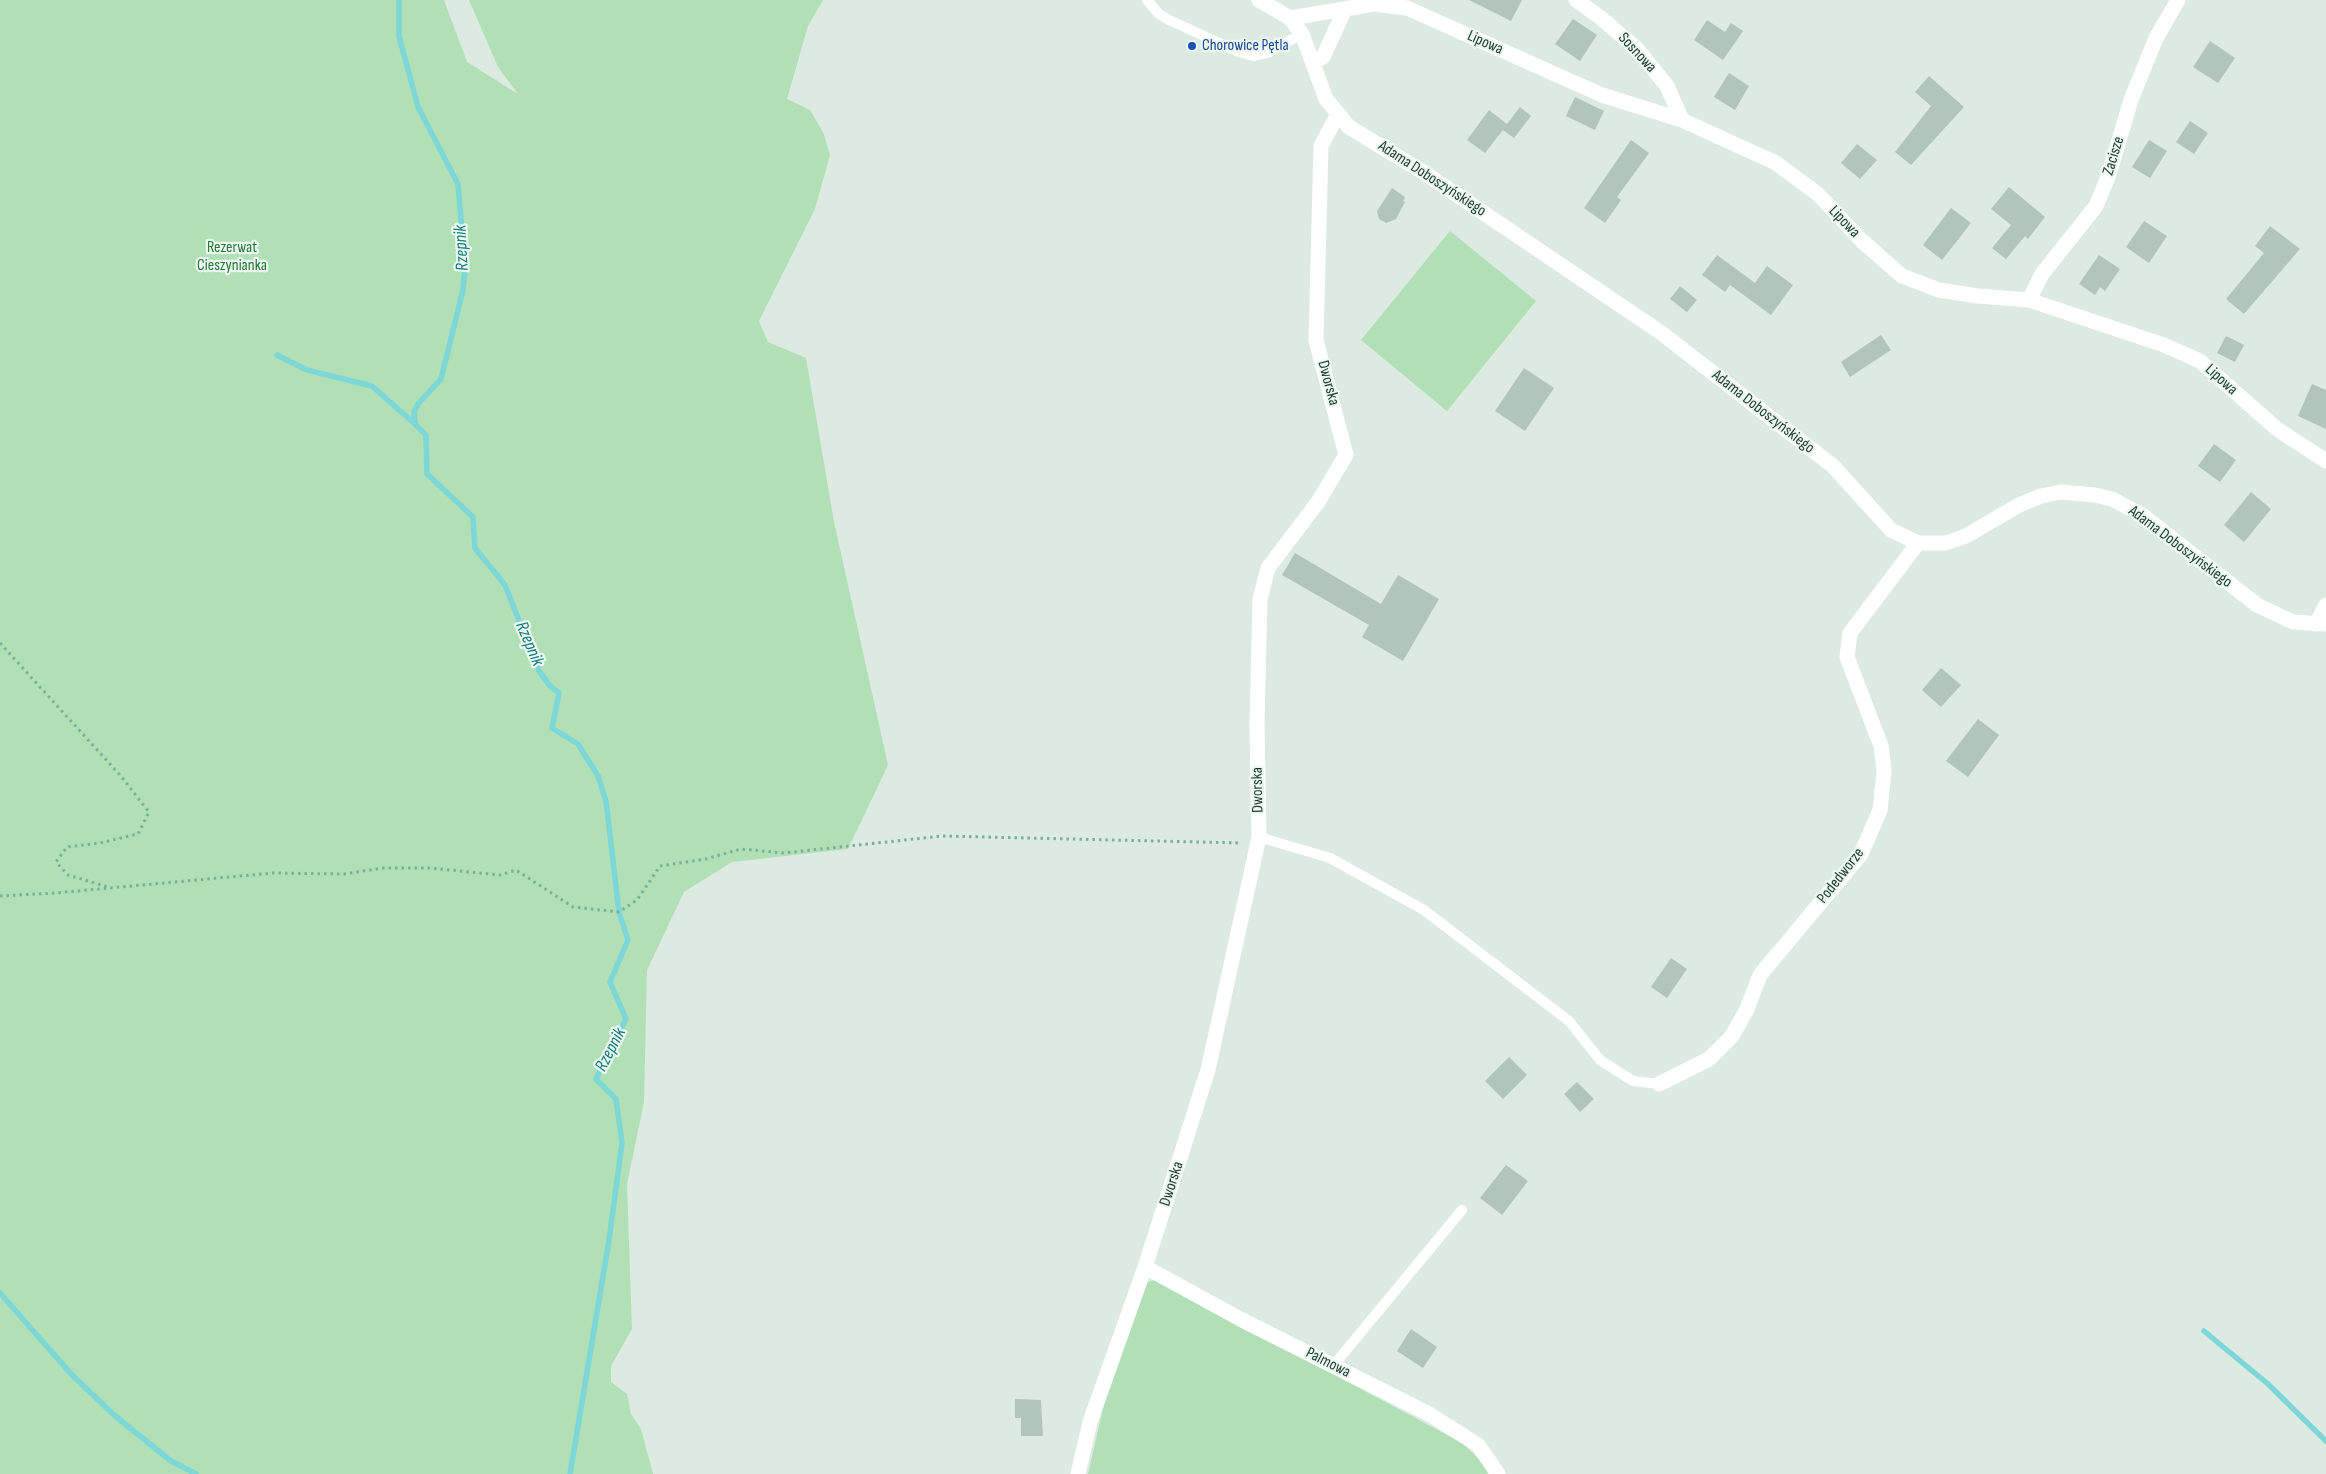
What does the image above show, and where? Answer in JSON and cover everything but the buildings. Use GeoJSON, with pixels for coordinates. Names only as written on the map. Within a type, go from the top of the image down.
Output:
{"type":"FeatureCollection","features":[{"type":"Feature","properties":{"kind":"street","name":"Adama Doboszyńskiego"},"geometry":{"type":"LineString","coordinates":[[1259,0],[1290,18],[1302,34],[1326,99],[1349,127],[1440,183],[1660,332],[1833,466],[1891,530],[1918,543],[1946,544],[1966,536],[2019,505],[2041,496],[2061,492],[2081,492],[2112,499],[2142,515],[2234,588],[2269,612],[2293,622],[2321,624]]}},
{"type":"Feature","properties":{"kind":"street","name":"Sosnowa"},"geometry":{"type":"LineString","coordinates":[[1576,0],[1601,18],[1636,49],[1667,86],[1682,120]]}},
{"type":"Feature","properties":{"kind":"street","name":"Zacisze"},"geometry":{"type":"LineString","coordinates":[[2029,300],[2042,274],[2096,206],[2108,177],[2131,100],[2156,38],[2178,0]]}},
{"type":"Feature","properties":{"kind":"street","name":"Lipowa"},"geometry":{"type":"LineString","coordinates":[[1290,18],[1374,4],[1407,8],[1602,95],[1682,120],[1776,164],[1818,195],[1862,241],[1902,276],[1939,290],[1978,296],[2029,300],[2164,345],[2200,361],[2277,429],[2326,461]]}},
{"type":"Feature","properties":{"kind":"street"},"geometry":{"type":"LineString","coordinates":[[1313,62],[1323,57],[1345,9]]}},
{"type":"Feature","properties":{"kind":"street","name":"Dworska"},"geometry":{"type":"LineString","coordinates":[[1078,1474],[1090,1422],[1145,1267],[1208,1070],[1258,840],[1256,725],[1260,599],[1268,568],[1318,502],[1346,455],[1316,340],[1321,146],[1338,114]]}},
{"type":"Feature","properties":{"kind":"street","name":"Podedworze"},"geometry":{"type":"LineString","coordinates":[[1659,1084],[1709,1059],[1732,1036],[1747,1009],[1760,974],[1861,854],[1880,810],[1884,771],[1881,746],[1847,657],[1850,634],[1918,543]]}},
{"type":"Feature","properties":{"kind":"street"},"geometry":{"type":"LineString","coordinates":[[2321,624],[2326,606]]}},
{"type":"Feature","properties":{"kind":"street","name":"Palmowa"},"geometry":{"type":"LineString","coordinates":[[1145,1267],[1333,1366],[1429,1414],[1478,1444],[1498,1474]]}},
{"type":"Feature","properties":{"kind":"lane"},"geometry":{"type":"LineString","coordinates":[[1147,0],[1159,14],[1169,20],[1239,52],[1254,56],[1267,53],[1302,34]]}},
{"type":"Feature","properties":{"kind":"lane"},"geometry":{"type":"LineString","coordinates":[[1258,840],[1330,858],[1424,910],[1569,1021],[1600,1060],[1633,1080],[1659,1084]]}},
{"type":"Feature","properties":{"kind":"lane"},"geometry":{"type":"LineString","coordinates":[[1333,1366],[1462,1210]]}},
{"type":"Feature","properties":{"kind":"path"},"geometry":{"type":"LineString","coordinates":[[0,642],[120,775],[149,812],[138,834],[100,843],[67,847],[56,862],[68,875],[111,888]]}},
{"type":"Feature","properties":{"kind":"path"},"geometry":{"type":"LineString","coordinates":[[0,896],[272,873],[344,874],[383,868],[430,868],[500,875],[516,870],[573,906],[619,912],[637,900],[660,866],[706,859],[741,849],[784,853],[942,836],[1258,840]]}},
{"type":"Feature","properties":{"kind":"green space","name":"Rezerwat Cieszynianka"},"geometry":{"type":"Polygon","coordinates":[[[0,0],[444,0],[467,62],[518,94],[498,67],[469,0],[823,0],[808,26],[787,99],[810,110],[823,132],[830,155],[815,209],[759,321],[768,342],[806,358],[834,522],[888,765],[848,849],[732,862],[684,892],[647,970],[644,1102],[627,1184],[632,1329],[611,1366],[611,1382],[627,1394],[631,1414],[641,1429],[653,1474],[0,1474],[0,0]]]}},
{"type":"Feature","properties":{"kind":"green space"},"geometry":{"type":"Polygon","coordinates":[[[1450,231],[1536,301],[1447,411],[1361,340],[1450,231]]]}},
{"type":"Feature","properties":{"kind":"green space"},"geometry":{"type":"Polygon","coordinates":[[[1157,1280],[1462,1443],[1483,1463],[1488,1474],[1088,1474],[1107,1391],[1147,1282],[1157,1280]]]}},
{"type":"Feature","properties":{"kind":"waterway","name":"Rzepnik"},"geometry":{"type":"LineString","coordinates":[[399,0],[399,36],[418,107],[458,184],[465,267],[463,290],[441,379],[418,404],[414,412],[415,424],[426,435],[427,474],[473,517],[475,548],[505,585],[539,671],[550,686],[559,693],[552,728],[578,744],[598,776],[606,801],[619,912],[628,940],[610,982],[626,1019],[596,1079],[616,1099],[622,1143],[609,1240],[570,1474]]}},
{"type":"Feature","properties":{"kind":"waterway"},"geometry":{"type":"LineString","coordinates":[[277,355],[307,370],[372,386],[415,424]]}},
{"type":"Feature","properties":{"kind":"waterway"},"geometry":{"type":"LineString","coordinates":[[0,1293],[72,1375],[114,1415],[171,1461],[196,1474]]}},
{"type":"Feature","properties":{"kind":"waterway"},"geometry":{"type":"LineString","coordinates":[[2204,1331],[2268,1384],[2326,1441]]}},
{"type":"Feature","properties":{"kind":"place","name":"Chorowice Pętla"},"geometry":{"type":"Point","coordinates":[1192,46]}}]}
